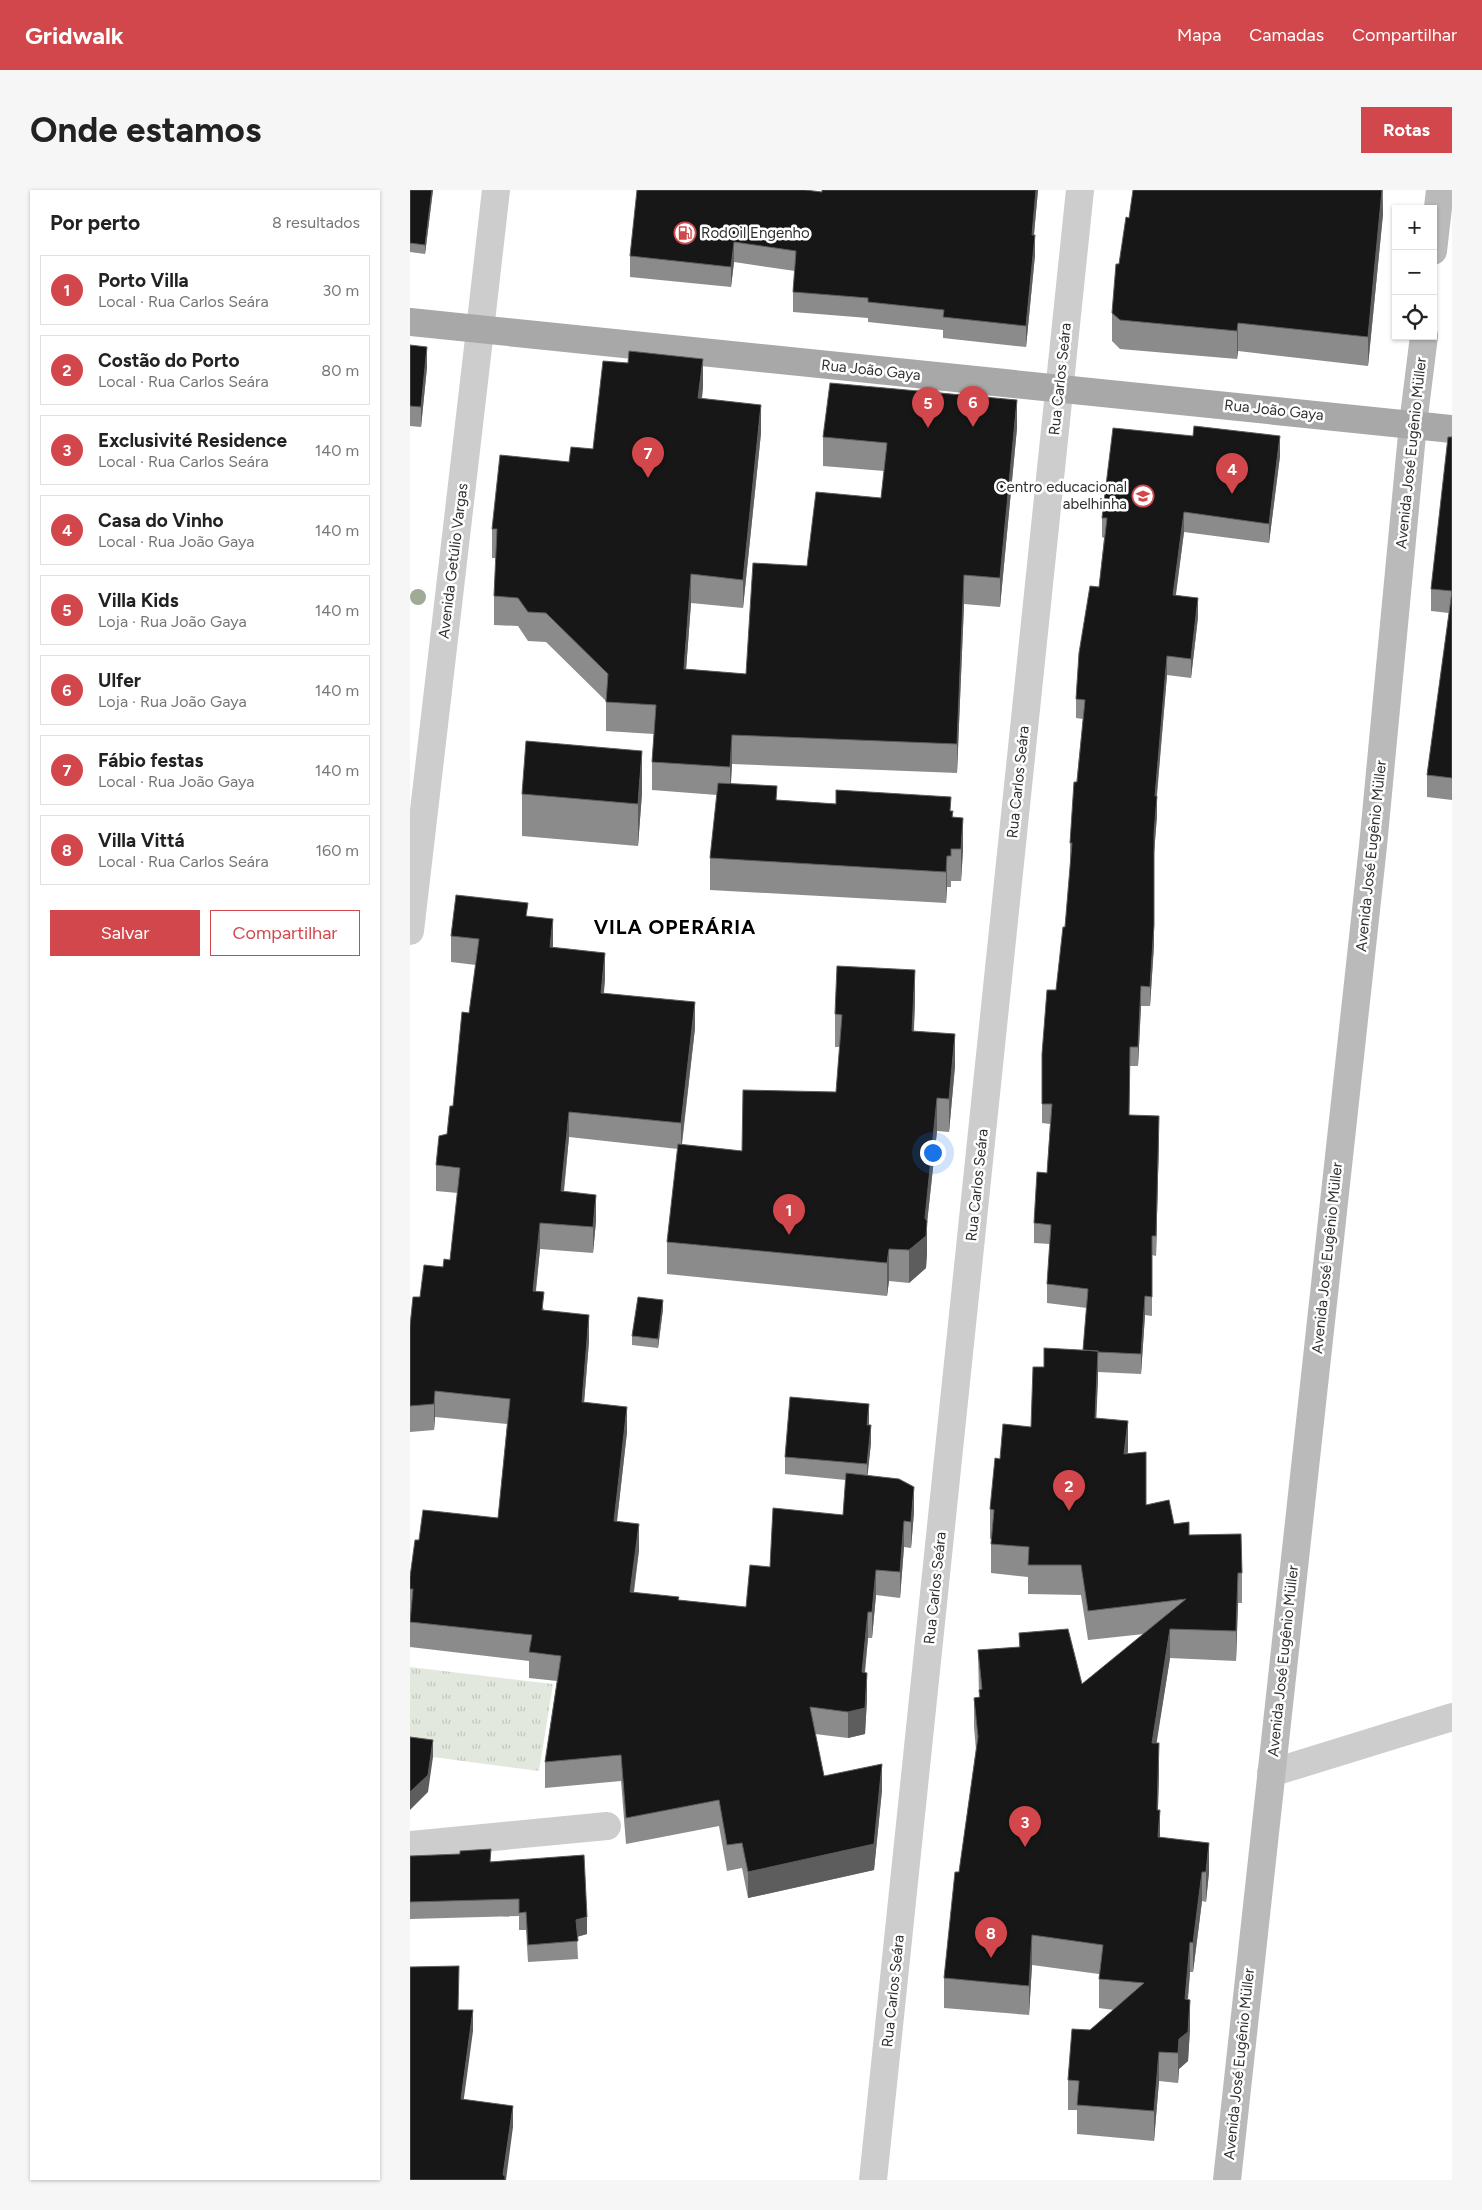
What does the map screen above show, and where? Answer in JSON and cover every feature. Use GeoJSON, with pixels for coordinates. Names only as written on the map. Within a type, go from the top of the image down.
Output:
{"type":"FeatureCollection","features":[{"type":"Feature","properties":{"kind":"main road"},"geometry":{"type":"LineString","coordinates":[[1433,250],[1440,190]]}},
{"type":"Feature","properties":{"kind":"main road","name":"Rua João Gaya"},"geometry":{"type":"LineString","coordinates":[[410,322],[1452,429]]}},
{"type":"Feature","properties":{"kind":"main road","name":"Avenida José Eugênio Müller"},"geometry":{"type":"LineString","coordinates":[[1227,2180],[1372,856],[1413,424],[1424,340]]}},
{"type":"Feature","properties":{"kind":"street","name":"Avenida Getúlio Vargas"},"geometry":{"type":"LineString","coordinates":[[410,931],[496,190]]}},
{"type":"Feature","properties":{"kind":"street","name":"Rua Carlos Seára"},"geometry":{"type":"LineString","coordinates":[[873,2180],[1080,190]]}},
{"type":"Feature","properties":{"kind":"street"},"geometry":{"type":"LineString","coordinates":[[1271,1773],[1452,1717]]}},
{"type":"Feature","properties":{"kind":"street"},"geometry":{"type":"LineString","coordinates":[[410,1845],[607,1826]]}},
{"type":"Feature","properties":{"kind":"green space"},"geometry":{"type":"Polygon","coordinates":[[[410,1667],[553,1684],[539,1771],[410,1754],[410,1667]]]}},
{"type":"Feature","properties":{"kind":"building"},"geometry":{"type":"Polygon","coordinates":[[[410,190],[432,190],[425,245],[410,243],[410,190]]]}},
{"type":"Feature","properties":{"kind":"building"},"geometry":{"type":"Polygon","coordinates":[[[637,190],[805,190],[822,192],[822,190],[1036,190],[1032,235],[1035,235],[1026,326],[943,317],[944,310],[868,302],[868,298],[793,292],[796,251],[734,242],[731,267],[630,256],[637,190]]]}},
{"type":"Feature","properties":{"kind":"building"},"geometry":{"type":"Polygon","coordinates":[[[1133,190],[1382,190],[1368,337],[1238,323],[1237,331],[1120,320],[1112,313],[1116,264],[1119,264],[1126,217],[1129,218],[1133,190]]]}},
{"type":"Feature","properties":{"kind":"building"},"geometry":{"type":"Polygon","coordinates":[[[410,345],[427,347],[421,407],[410,406],[410,345]]]}},
{"type":"Feature","properties":{"kind":"building"},"geometry":{"type":"Polygon","coordinates":[[[629,351],[703,359],[698,398],[761,405],[743,580],[691,574],[684,669],[746,674],[753,563],[807,566],[816,492],[881,498],[887,443],[823,437],[830,383],[1017,400],[1000,578],[964,575],[957,744],[732,735],[730,767],[652,762],[656,705],[606,702],[608,674],[546,613],[528,612],[518,598],[494,596],[497,529],[492,529],[500,455],[569,462],[571,447],[593,449],[603,361],[628,363],[629,351]]]}},
{"type":"Feature","properties":{"kind":"building"},"geometry":{"type":"Polygon","coordinates":[[[1194,426],[1280,436],[1269,524],[1184,512],[1173,595],[1198,598],[1191,659],[1167,656],[1155,796],[1157,796],[1154,833],[1154,925],[1150,987],[1141,986],[1138,1047],[1130,1047],[1129,1115],[1159,1116],[1156,1236],[1152,1236],[1152,1297],[1145,1296],[1141,1354],[1098,1352],[1083,1350],[1088,1289],[1047,1284],[1051,1225],[1034,1223],[1037,1172],[1047,1173],[1052,1104],[1042,1104],[1042,1054],[1047,990],[1056,990],[1063,927],[1065,927],[1072,843],[1070,843],[1074,782],[1077,782],[1085,700],[1076,699],[1079,653],[1090,586],[1099,587],[1107,518],[1102,518],[1113,428],[1193,436],[1194,426]]]}},
{"type":"Feature","properties":{"kind":"building"},"geometry":{"type":"Polygon","coordinates":[[[1448,437],[1452,437],[1452,591],[1431,589],[1448,437]]]}},
{"type":"Feature","properties":{"kind":"building"},"geometry":{"type":"Polygon","coordinates":[[[1452,591],[1452,778],[1427,775],[1452,591]]]}},
{"type":"Feature","properties":{"kind":"building"},"geometry":{"type":"Polygon","coordinates":[[[526,741],[642,751],[638,804],[522,794],[526,741]]]}},
{"type":"Feature","properties":{"kind":"building"},"geometry":{"type":"Polygon","coordinates":[[[718,783],[777,786],[776,800],[836,804],[836,790],[951,797],[950,811],[953,811],[952,817],[963,818],[961,849],[951,849],[951,856],[947,856],[946,872],[710,858],[718,783]]]}},
{"type":"Feature","properties":{"kind":"building"},"geometry":{"type":"Polygon","coordinates":[[[456,895],[528,903],[526,916],[553,919],[550,947],[605,953],[601,993],[695,1002],[681,1123],[569,1112],[561,1191],[596,1195],[593,1227],[540,1223],[533,1291],[544,1292],[542,1310],[589,1315],[582,1402],[627,1407],[614,1521],[639,1524],[630,1592],[679,1597],[678,1600],[746,1607],[750,1565],[770,1567],[773,1508],[843,1515],[846,1473],[899,1479],[914,1487],[911,1522],[904,1521],[900,1572],[876,1570],[872,1612],[868,1612],[862,1672],[867,1673],[865,1708],[848,1712],[810,1707],[824,1776],[882,1764],[874,1844],[748,1872],[742,1843],[727,1845],[719,1800],[626,1818],[621,1755],[545,1762],[561,1656],[529,1652],[532,1635],[410,1622],[413,1589],[410,1589],[410,1577],[415,1540],[419,1540],[423,1510],[498,1518],[510,1399],[435,1391],[434,1404],[410,1406],[410,1326],[413,1297],[420,1297],[424,1265],[443,1267],[444,1259],[450,1260],[460,1168],[436,1165],[439,1136],[447,1134],[450,1106],[453,1106],[462,1012],[469,1013],[479,939],[451,936],[456,895]]]}},
{"type":"Feature","properties":{"kind":"building"},"geometry":{"type":"Polygon","coordinates":[[[837,966],[915,970],[912,1031],[955,1034],[949,1099],[937,1098],[925,1218],[927,1221],[926,1236],[909,1250],[889,1249],[887,1263],[667,1242],[678,1144],[742,1151],[743,1090],[836,1092],[842,1015],[835,1014],[837,966]]]}},
{"type":"Feature","properties":{"kind":"building"},"geometry":{"type":"Polygon","coordinates":[[[638,1297],[663,1300],[658,1339],[632,1336],[638,1297]]]}},
{"type":"Feature","properties":{"kind":"building"},"geometry":{"type":"Polygon","coordinates":[[[1044,1348],[1098,1351],[1095,1418],[1128,1421],[1124,1454],[1146,1452],[1146,1505],[1169,1500],[1174,1524],[1189,1522],[1189,1535],[1241,1534],[1242,1573],[1238,1573],[1236,1631],[1170,1629],[1152,1743],[1159,1743],[1157,1810],[1160,1810],[1158,1837],[1209,1843],[1206,1872],[1202,1872],[1193,1943],[1190,1942],[1185,1999],[1190,2000],[1188,2032],[1179,2039],[1178,2053],[1159,2052],[1154,2111],[1077,2105],[1079,2081],[1068,2080],[1072,2029],[1090,2030],[1144,1983],[1099,1979],[1103,1945],[1032,1935],[1029,1986],[944,1978],[955,1872],[959,1872],[978,1737],[974,1698],[980,1697],[979,1690],[982,1689],[978,1650],[1020,1647],[1019,1633],[1068,1629],[1082,1684],[1186,1599],[1088,1611],[1081,1565],[1028,1565],[1029,1547],[991,1544],[994,1510],[990,1509],[995,1458],[1000,1459],[1003,1424],[1031,1427],[1033,1367],[1044,1367],[1044,1348]]]}},
{"type":"Feature","properties":{"kind":"building"},"geometry":{"type":"Polygon","coordinates":[[[790,1397],[869,1404],[867,1425],[871,1425],[867,1464],[785,1457],[790,1397]]]}},
{"type":"Feature","properties":{"kind":"building"},"geometry":{"type":"Polygon","coordinates":[[[410,1737],[433,1740],[428,1775],[410,1792],[410,1737]]]}},
{"type":"Feature","properties":{"kind":"building"},"geometry":{"type":"Polygon","coordinates":[[[491,1849],[490,1862],[584,1855],[587,1917],[576,1920],[578,1941],[528,1945],[526,1912],[519,1913],[519,1899],[410,1902],[410,1856],[460,1854],[460,1851],[491,1849]]]}},
{"type":"Feature","properties":{"kind":"building"},"geometry":{"type":"Polygon","coordinates":[[[459,1966],[458,2010],[473,2010],[461,2099],[513,2106],[503,2175],[505,2180],[410,2180],[410,1967],[459,1966]]]}},
{"type":"Feature","properties":{"kind":"place","name":"RodOil Engenho"},"geometry":{"type":"Point","coordinates":[685,233]}},
{"type":"Feature","properties":{"kind":"place","name":"Ulfer"},"geometry":{"type":"Point","coordinates":[973,427]}},
{"type":"Feature","properties":{"kind":"place","name":"Villa Kids"},"geometry":{"type":"Point","coordinates":[928,428]}},
{"type":"Feature","properties":{"kind":"place","name":"Fábio festas"},"geometry":{"type":"Point","coordinates":[648,478]}},
{"type":"Feature","properties":{"kind":"place","name":"Casa do Vinho"},"geometry":{"type":"Point","coordinates":[1232,494]}},
{"type":"Feature","properties":{"kind":"place","name":"Centro educacional abelhinha"},"geometry":{"type":"Point","coordinates":[1143,496]}},
{"type":"Feature","properties":{"kind":"place","name":"Porto Villa"},"geometry":{"type":"Point","coordinates":[789,1235]}},
{"type":"Feature","properties":{"kind":"place","name":"Costão do Porto"},"geometry":{"type":"Point","coordinates":[1069,1511]}},
{"type":"Feature","properties":{"kind":"place","name":"Exclusivité Residence"},"geometry":{"type":"Point","coordinates":[1025,1847]}},
{"type":"Feature","properties":{"kind":"place","name":"Villa Vittá"},"geometry":{"type":"Point","coordinates":[991,1958]}},
{"type":"Feature","properties":{"kind":"district","name":"VILA OPERÁRIA"},"geometry":{"type":"Point","coordinates":[675,927]}}]}
